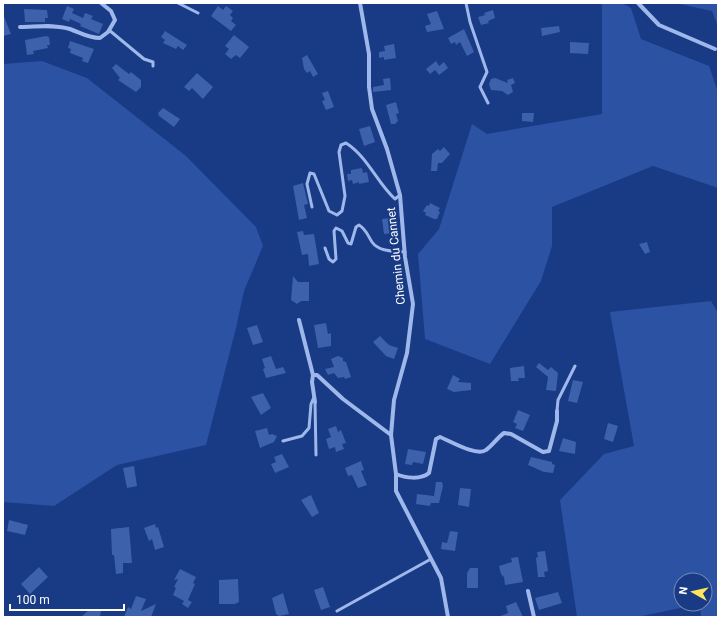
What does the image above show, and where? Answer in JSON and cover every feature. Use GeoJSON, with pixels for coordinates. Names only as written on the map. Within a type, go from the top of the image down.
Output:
{"type":"FeatureCollection","features":[{"type":"Feature","properties":{"kind":"street"},"geometry":{"type":"LineString","coordinates":[[20,27],[56,27],[70,29],[89,38],[100,38],[109,30],[115,20],[111,11],[101,3]]}},
{"type":"Feature","properties":{"kind":"street","name":"Chemin du Cannet"},"geometry":{"type":"LineString","coordinates":[[360,3],[369,54],[369,87],[372,109],[387,149],[400,195],[405,252],[413,304],[407,353],[394,400],[390,435],[396,474],[396,491],[441,578],[448,617]]}},
{"type":"Feature","properties":{"kind":"street"},"geometry":{"type":"LineString","coordinates":[[638,3],[659,25],[715,49]]}},
{"type":"Feature","properties":{"kind":"street"},"geometry":{"type":"LineString","coordinates":[[299,320],[313,375],[312,382],[315,402]]}},
{"type":"Feature","properties":{"kind":"street"},"geometry":{"type":"LineString","coordinates":[[313,375],[317,375],[343,399],[390,435]]}},
{"type":"Feature","properties":{"kind":"street"},"geometry":{"type":"LineString","coordinates":[[396,474],[403,477],[425,477],[429,473],[436,439],[440,437],[477,453],[486,451],[495,439],[504,433],[511,434],[543,452],[549,451],[557,421],[557,411]]}},
{"type":"Feature","properties":{"kind":"street"},"geometry":{"type":"LineString","coordinates":[[528,591],[534,617]]}},
{"type":"Feature","properties":{"kind":"lane"},"geometry":{"type":"LineString","coordinates":[[178,3],[198,13]]}},
{"type":"Feature","properties":{"kind":"lane"},"geometry":{"type":"LineString","coordinates":[[466,3],[470,22],[486,72],[480,87],[488,103]]}},
{"type":"Feature","properties":{"kind":"lane"},"geometry":{"type":"LineString","coordinates":[[109,30],[144,59],[153,62],[153,66]]}},
{"type":"Feature","properties":{"kind":"lane"},"geometry":{"type":"LineString","coordinates":[[312,207],[307,184],[310,173],[314,174],[329,212],[337,214],[342,211],[345,196],[340,152],[341,145],[346,143],[356,151],[379,177],[387,192],[395,199],[400,195]]}},
{"type":"Feature","properties":{"kind":"lane"},"geometry":{"type":"LineString","coordinates":[[325,248],[329,259],[333,262],[336,259],[334,231],[336,228],[342,231],[348,243],[351,244],[356,227],[359,225],[363,227],[376,247],[385,250],[405,252]]}},
{"type":"Feature","properties":{"kind":"lane"},"geometry":{"type":"LineString","coordinates":[[557,411],[558,400],[574,366]]}},
{"type":"Feature","properties":{"kind":"lane"},"geometry":{"type":"LineString","coordinates":[[283,441],[302,436],[309,428],[311,404],[314,396]]}},
{"type":"Feature","properties":{"kind":"lane"},"geometry":{"type":"LineString","coordinates":[[315,402],[316,455]]}},
{"type":"Feature","properties":{"kind":"lane"},"geometry":{"type":"LineString","coordinates":[[337,612],[431,559]]}},
{"type":"Feature","properties":{"kind":"shaded area"},"geometry":{"type":"Polygon","coordinates":[[[602,3],[622,3],[631,8],[641,39],[709,66],[718,92],[718,188],[653,166],[552,207],[552,246],[541,281],[490,364],[425,339],[418,254],[439,229],[472,124],[487,134],[602,114],[602,3]]]}},
{"type":"Feature","properties":{"kind":"shaded area"},"geometry":{"type":"Polygon","coordinates":[[[675,3],[718,3],[718,27],[712,11],[675,3]]]}},
{"type":"Feature","properties":{"kind":"shaded area"},"geometry":{"type":"Polygon","coordinates":[[[42,61],[87,78],[186,156],[256,227],[263,246],[244,291],[206,445],[117,465],[54,506],[3,502],[3,64],[42,61]]]}},
{"type":"Feature","properties":{"kind":"shaded area"},"geometry":{"type":"Polygon","coordinates":[[[711,301],[718,313],[718,617],[701,617],[701,612],[713,612],[713,572],[673,572],[673,610],[638,617],[577,617],[560,500],[604,454],[634,446],[610,312],[711,301]]]}},
{"type":"Feature","properties":{"kind":"building"},"geometry":{"type":"Polygon","coordinates":[[[67,6],[74,9],[72,13],[83,18],[85,13],[93,16],[91,19],[103,24],[99,34],[80,26],[81,24],[70,19],[69,22],[62,19],[67,6]]]}},
{"type":"Feature","properties":{"kind":"building"},"geometry":{"type":"Polygon","coordinates":[[[218,6],[223,10],[226,6],[233,11],[230,15],[233,18],[231,21],[236,25],[231,31],[211,16],[218,6]]]}},
{"type":"Feature","properties":{"kind":"building"},"geometry":{"type":"Polygon","coordinates":[[[24,9],[47,10],[48,18],[45,18],[45,22],[25,22],[24,9]]]}},
{"type":"Feature","properties":{"kind":"building"},"geometry":{"type":"Polygon","coordinates":[[[493,10],[495,18],[488,21],[489,23],[481,25],[478,17],[493,10]]]}},
{"type":"Feature","properties":{"kind":"building"},"geometry":{"type":"Polygon","coordinates":[[[437,11],[444,29],[427,32],[425,26],[431,24],[427,14],[437,11]]]}},
{"type":"Feature","properties":{"kind":"building"},"geometry":{"type":"Polygon","coordinates":[[[3,14],[11,34],[3,36],[3,14]]]}},
{"type":"Feature","properties":{"kind":"building"},"geometry":{"type":"Polygon","coordinates":[[[559,26],[560,32],[542,36],[541,28],[559,26]]]}},
{"type":"Feature","properties":{"kind":"building"},"geometry":{"type":"Polygon","coordinates":[[[464,29],[474,52],[467,56],[460,42],[456,45],[455,42],[451,44],[448,38],[464,29]]]}},
{"type":"Feature","properties":{"kind":"building"},"geometry":{"type":"Polygon","coordinates":[[[165,31],[187,45],[183,50],[178,46],[176,49],[163,43],[165,40],[161,37],[165,31]]]}},
{"type":"Feature","properties":{"kind":"building"},"geometry":{"type":"Polygon","coordinates":[[[234,35],[249,47],[240,58],[236,55],[231,59],[225,54],[229,49],[225,46],[234,35]]]}},
{"type":"Feature","properties":{"kind":"building"},"geometry":{"type":"Polygon","coordinates":[[[46,36],[49,37],[50,45],[47,45],[48,48],[33,51],[34,54],[27,55],[25,40],[46,36]]]}},
{"type":"Feature","properties":{"kind":"building"},"geometry":{"type":"Polygon","coordinates":[[[70,41],[94,49],[88,63],[82,61],[83,58],[70,53],[71,49],[68,48],[70,41]]]}},
{"type":"Feature","properties":{"kind":"building"},"geometry":{"type":"Polygon","coordinates":[[[570,42],[589,43],[588,54],[570,53],[570,42]]]}},
{"type":"Feature","properties":{"kind":"building"},"geometry":{"type":"Polygon","coordinates":[[[394,44],[396,58],[384,60],[384,57],[379,58],[379,52],[385,51],[384,46],[394,44]]]}},
{"type":"Feature","properties":{"kind":"building"},"geometry":{"type":"Polygon","coordinates":[[[307,55],[318,74],[313,77],[310,71],[307,73],[304,69],[302,58],[307,55]]]}},
{"type":"Feature","properties":{"kind":"building"},"geometry":{"type":"Polygon","coordinates":[[[436,61],[439,66],[444,62],[448,68],[439,75],[435,70],[430,74],[426,69],[436,61]]]}},
{"type":"Feature","properties":{"kind":"building"},"geometry":{"type":"Polygon","coordinates":[[[116,64],[129,74],[131,72],[141,80],[141,87],[136,92],[118,80],[120,78],[112,68],[116,64]]]}},
{"type":"Feature","properties":{"kind":"building"},"geometry":{"type":"Polygon","coordinates":[[[197,73],[213,87],[203,99],[192,88],[189,91],[184,87],[197,73]]]}},
{"type":"Feature","properties":{"kind":"building"},"geometry":{"type":"Polygon","coordinates":[[[390,78],[391,90],[373,92],[373,87],[384,85],[383,79],[390,78]]]}},
{"type":"Feature","properties":{"kind":"building"},"geometry":{"type":"Polygon","coordinates":[[[495,78],[508,83],[507,80],[513,78],[515,83],[511,85],[513,92],[508,95],[502,91],[491,90],[489,84],[491,79],[495,78]]]}},
{"type":"Feature","properties":{"kind":"building"},"geometry":{"type":"Polygon","coordinates":[[[328,91],[334,107],[326,110],[322,101],[325,100],[322,93],[328,91]]]}},
{"type":"Feature","properties":{"kind":"building"},"geometry":{"type":"Polygon","coordinates":[[[396,102],[399,113],[396,114],[398,121],[395,124],[391,124],[386,105],[396,102]]]}},
{"type":"Feature","properties":{"kind":"building"},"geometry":{"type":"Polygon","coordinates":[[[163,108],[180,119],[174,127],[159,116],[158,113],[163,108]]]}},
{"type":"Feature","properties":{"kind":"building"},"geometry":{"type":"Polygon","coordinates":[[[522,113],[534,113],[533,122],[522,121],[522,113]]]}},
{"type":"Feature","properties":{"kind":"building"},"geometry":{"type":"Polygon","coordinates":[[[370,126],[375,142],[364,146],[359,129],[370,126]]]}},
{"type":"Feature","properties":{"kind":"building"},"geometry":{"type":"Polygon","coordinates":[[[444,147],[450,154],[442,163],[438,163],[437,171],[431,171],[432,154],[438,149],[440,151],[444,147]]]}},
{"type":"Feature","properties":{"kind":"building"},"geometry":{"type":"Polygon","coordinates":[[[362,168],[363,173],[367,172],[369,182],[359,184],[359,182],[353,184],[352,180],[348,181],[347,174],[351,174],[351,170],[362,168]]]}},
{"type":"Feature","properties":{"kind":"building"},"geometry":{"type":"Polygon","coordinates":[[[303,183],[308,204],[304,205],[307,218],[299,220],[293,186],[303,183]]]}},
{"type":"Feature","properties":{"kind":"building"},"geometry":{"type":"Polygon","coordinates":[[[430,203],[440,208],[437,219],[425,215],[426,213],[423,211],[427,205],[429,206],[430,203]]]}},
{"type":"Feature","properties":{"kind":"building"},"geometry":{"type":"Polygon","coordinates":[[[390,218],[393,233],[384,234],[382,219],[390,218]]]}},
{"type":"Feature","properties":{"kind":"building"},"geometry":{"type":"Polygon","coordinates":[[[303,231],[304,235],[314,234],[319,264],[309,266],[308,254],[302,255],[297,232],[303,231]]]}},
{"type":"Feature","properties":{"kind":"building"},"geometry":{"type":"Polygon","coordinates":[[[647,242],[650,252],[645,254],[639,244],[647,242]]]}},
{"type":"Feature","properties":{"kind":"building"},"geometry":{"type":"Polygon","coordinates":[[[293,276],[298,282],[309,282],[309,301],[301,301],[297,304],[291,300],[293,276]]]}},
{"type":"Feature","properties":{"kind":"building"},"geometry":{"type":"Polygon","coordinates":[[[326,323],[328,334],[331,333],[331,346],[318,348],[314,325],[326,323]]]}},
{"type":"Feature","properties":{"kind":"building"},"geometry":{"type":"Polygon","coordinates":[[[257,325],[263,342],[253,345],[247,328],[257,325]]]}},
{"type":"Feature","properties":{"kind":"building"},"geometry":{"type":"Polygon","coordinates":[[[380,336],[389,345],[398,348],[394,359],[386,356],[373,342],[380,336]]]}},
{"type":"Feature","properties":{"kind":"building"},"geometry":{"type":"Polygon","coordinates":[[[271,356],[276,369],[283,367],[286,373],[266,378],[262,359],[271,356]]]}},
{"type":"Feature","properties":{"kind":"building"},"geometry":{"type":"Polygon","coordinates":[[[338,356],[343,358],[343,361],[346,362],[351,377],[345,379],[344,377],[338,378],[334,373],[328,375],[325,369],[334,367],[331,359],[338,356]]]}},
{"type":"Feature","properties":{"kind":"building"},"geometry":{"type":"Polygon","coordinates":[[[539,363],[548,370],[551,367],[558,373],[556,391],[546,390],[548,377],[536,367],[539,363]]]}},
{"type":"Feature","properties":{"kind":"building"},"geometry":{"type":"Polygon","coordinates":[[[524,366],[525,378],[518,378],[519,381],[511,381],[510,368],[524,366]]]}},
{"type":"Feature","properties":{"kind":"building"},"geometry":{"type":"Polygon","coordinates":[[[453,375],[460,379],[458,382],[471,383],[471,390],[454,392],[447,389],[453,375]]]}},
{"type":"Feature","properties":{"kind":"building"},"geometry":{"type":"Polygon","coordinates":[[[573,380],[583,382],[577,403],[568,401],[573,380]]]}},
{"type":"Feature","properties":{"kind":"building"},"geometry":{"type":"Polygon","coordinates":[[[263,393],[271,408],[261,415],[251,397],[263,393]]]}},
{"type":"Feature","properties":{"kind":"building"},"geometry":{"type":"Polygon","coordinates":[[[518,410],[530,415],[523,431],[515,428],[517,424],[513,422],[518,410]]]}},
{"type":"Feature","properties":{"kind":"building"},"geometry":{"type":"Polygon","coordinates":[[[608,423],[618,426],[613,442],[604,439],[608,423]]]}},
{"type":"Feature","properties":{"kind":"building"},"geometry":{"type":"Polygon","coordinates":[[[336,426],[338,432],[341,430],[346,443],[342,444],[344,449],[336,452],[335,447],[329,449],[326,439],[331,437],[328,429],[336,426]]]}},
{"type":"Feature","properties":{"kind":"building"},"geometry":{"type":"Polygon","coordinates":[[[267,428],[269,435],[272,434],[277,436],[274,442],[260,448],[255,431],[267,428]]]}},
{"type":"Feature","properties":{"kind":"building"},"geometry":{"type":"Polygon","coordinates":[[[563,438],[576,442],[575,454],[559,451],[563,438]]]}},
{"type":"Feature","properties":{"kind":"building"},"geometry":{"type":"Polygon","coordinates":[[[408,449],[426,452],[423,464],[413,462],[412,465],[405,464],[408,449]]]}},
{"type":"Feature","properties":{"kind":"building"},"geometry":{"type":"Polygon","coordinates":[[[282,454],[289,467],[275,473],[271,464],[276,462],[274,457],[282,454]]]}},
{"type":"Feature","properties":{"kind":"building"},"geometry":{"type":"Polygon","coordinates":[[[531,457],[552,462],[552,464],[555,465],[553,473],[544,472],[528,465],[531,457]]]}},
{"type":"Feature","properties":{"kind":"building"},"geometry":{"type":"Polygon","coordinates":[[[361,461],[364,470],[361,471],[367,485],[358,488],[352,475],[348,476],[345,468],[361,461]]]}},
{"type":"Feature","properties":{"kind":"building"},"geometry":{"type":"Polygon","coordinates":[[[134,466],[137,486],[127,488],[123,468],[134,466]]]}},
{"type":"Feature","properties":{"kind":"building"},"geometry":{"type":"Polygon","coordinates":[[[436,482],[442,482],[443,486],[439,503],[431,503],[430,506],[416,504],[417,494],[434,496],[436,482]]]}},
{"type":"Feature","properties":{"kind":"building"},"geometry":{"type":"Polygon","coordinates":[[[460,488],[471,489],[469,507],[458,505],[460,488]]]}},
{"type":"Feature","properties":{"kind":"building"},"geometry":{"type":"Polygon","coordinates":[[[311,495],[319,513],[312,517],[301,500],[311,495]]]}},
{"type":"Feature","properties":{"kind":"building"},"geometry":{"type":"Polygon","coordinates":[[[9,520],[28,525],[25,535],[7,531],[9,520]]]}},
{"type":"Feature","properties":{"kind":"building"},"geometry":{"type":"Polygon","coordinates":[[[155,524],[156,528],[158,527],[164,547],[155,550],[152,539],[149,541],[144,528],[155,524]]]}},
{"type":"Feature","properties":{"kind":"building"},"geometry":{"type":"Polygon","coordinates":[[[129,527],[132,563],[123,563],[123,573],[116,574],[114,555],[112,555],[111,529],[129,527]]]}},
{"type":"Feature","properties":{"kind":"building"},"geometry":{"type":"Polygon","coordinates":[[[450,531],[458,532],[455,551],[441,549],[442,542],[447,543],[450,531]]]}},
{"type":"Feature","properties":{"kind":"building"},"geometry":{"type":"Polygon","coordinates":[[[545,551],[548,571],[544,572],[545,577],[538,577],[536,558],[538,557],[537,552],[545,551]]]}},
{"type":"Feature","properties":{"kind":"building"},"geometry":{"type":"Polygon","coordinates":[[[518,557],[523,582],[505,585],[504,577],[501,574],[499,566],[512,562],[511,558],[518,557]]]}},
{"type":"Feature","properties":{"kind":"building"},"geometry":{"type":"Polygon","coordinates":[[[39,567],[48,577],[30,594],[21,584],[39,567]]]}},
{"type":"Feature","properties":{"kind":"building"},"geometry":{"type":"Polygon","coordinates":[[[470,568],[478,568],[478,588],[467,588],[467,573],[470,568]]]}},
{"type":"Feature","properties":{"kind":"building"},"geometry":{"type":"Polygon","coordinates":[[[180,569],[196,577],[193,583],[195,584],[188,600],[192,602],[188,608],[182,604],[184,601],[173,595],[176,588],[174,587],[178,579],[174,580],[180,569]]]}},
{"type":"Feature","properties":{"kind":"building"},"geometry":{"type":"Polygon","coordinates":[[[238,579],[239,602],[235,604],[219,604],[219,580],[238,579]]]}},
{"type":"Feature","properties":{"kind":"building"},"geometry":{"type":"Polygon","coordinates":[[[323,587],[330,607],[321,610],[314,590],[323,587]]]}},
{"type":"Feature","properties":{"kind":"building"},"geometry":{"type":"Polygon","coordinates":[[[558,592],[562,603],[539,610],[535,598],[558,592]]]}},
{"type":"Feature","properties":{"kind":"building"},"geometry":{"type":"Polygon","coordinates":[[[283,593],[289,614],[279,616],[276,614],[272,598],[283,593]]]}},
{"type":"Feature","properties":{"kind":"building"},"geometry":{"type":"Polygon","coordinates":[[[136,596],[146,599],[141,611],[156,604],[151,617],[124,617],[128,607],[131,609],[136,596]]]}},
{"type":"Feature","properties":{"kind":"building"},"geometry":{"type":"Polygon","coordinates":[[[516,602],[523,617],[498,617],[508,613],[506,606],[516,602]]]}},
{"type":"Feature","properties":{"kind":"building"},"geometry":{"type":"Polygon","coordinates":[[[90,609],[101,611],[100,617],[81,617],[90,609]]]}}]}
